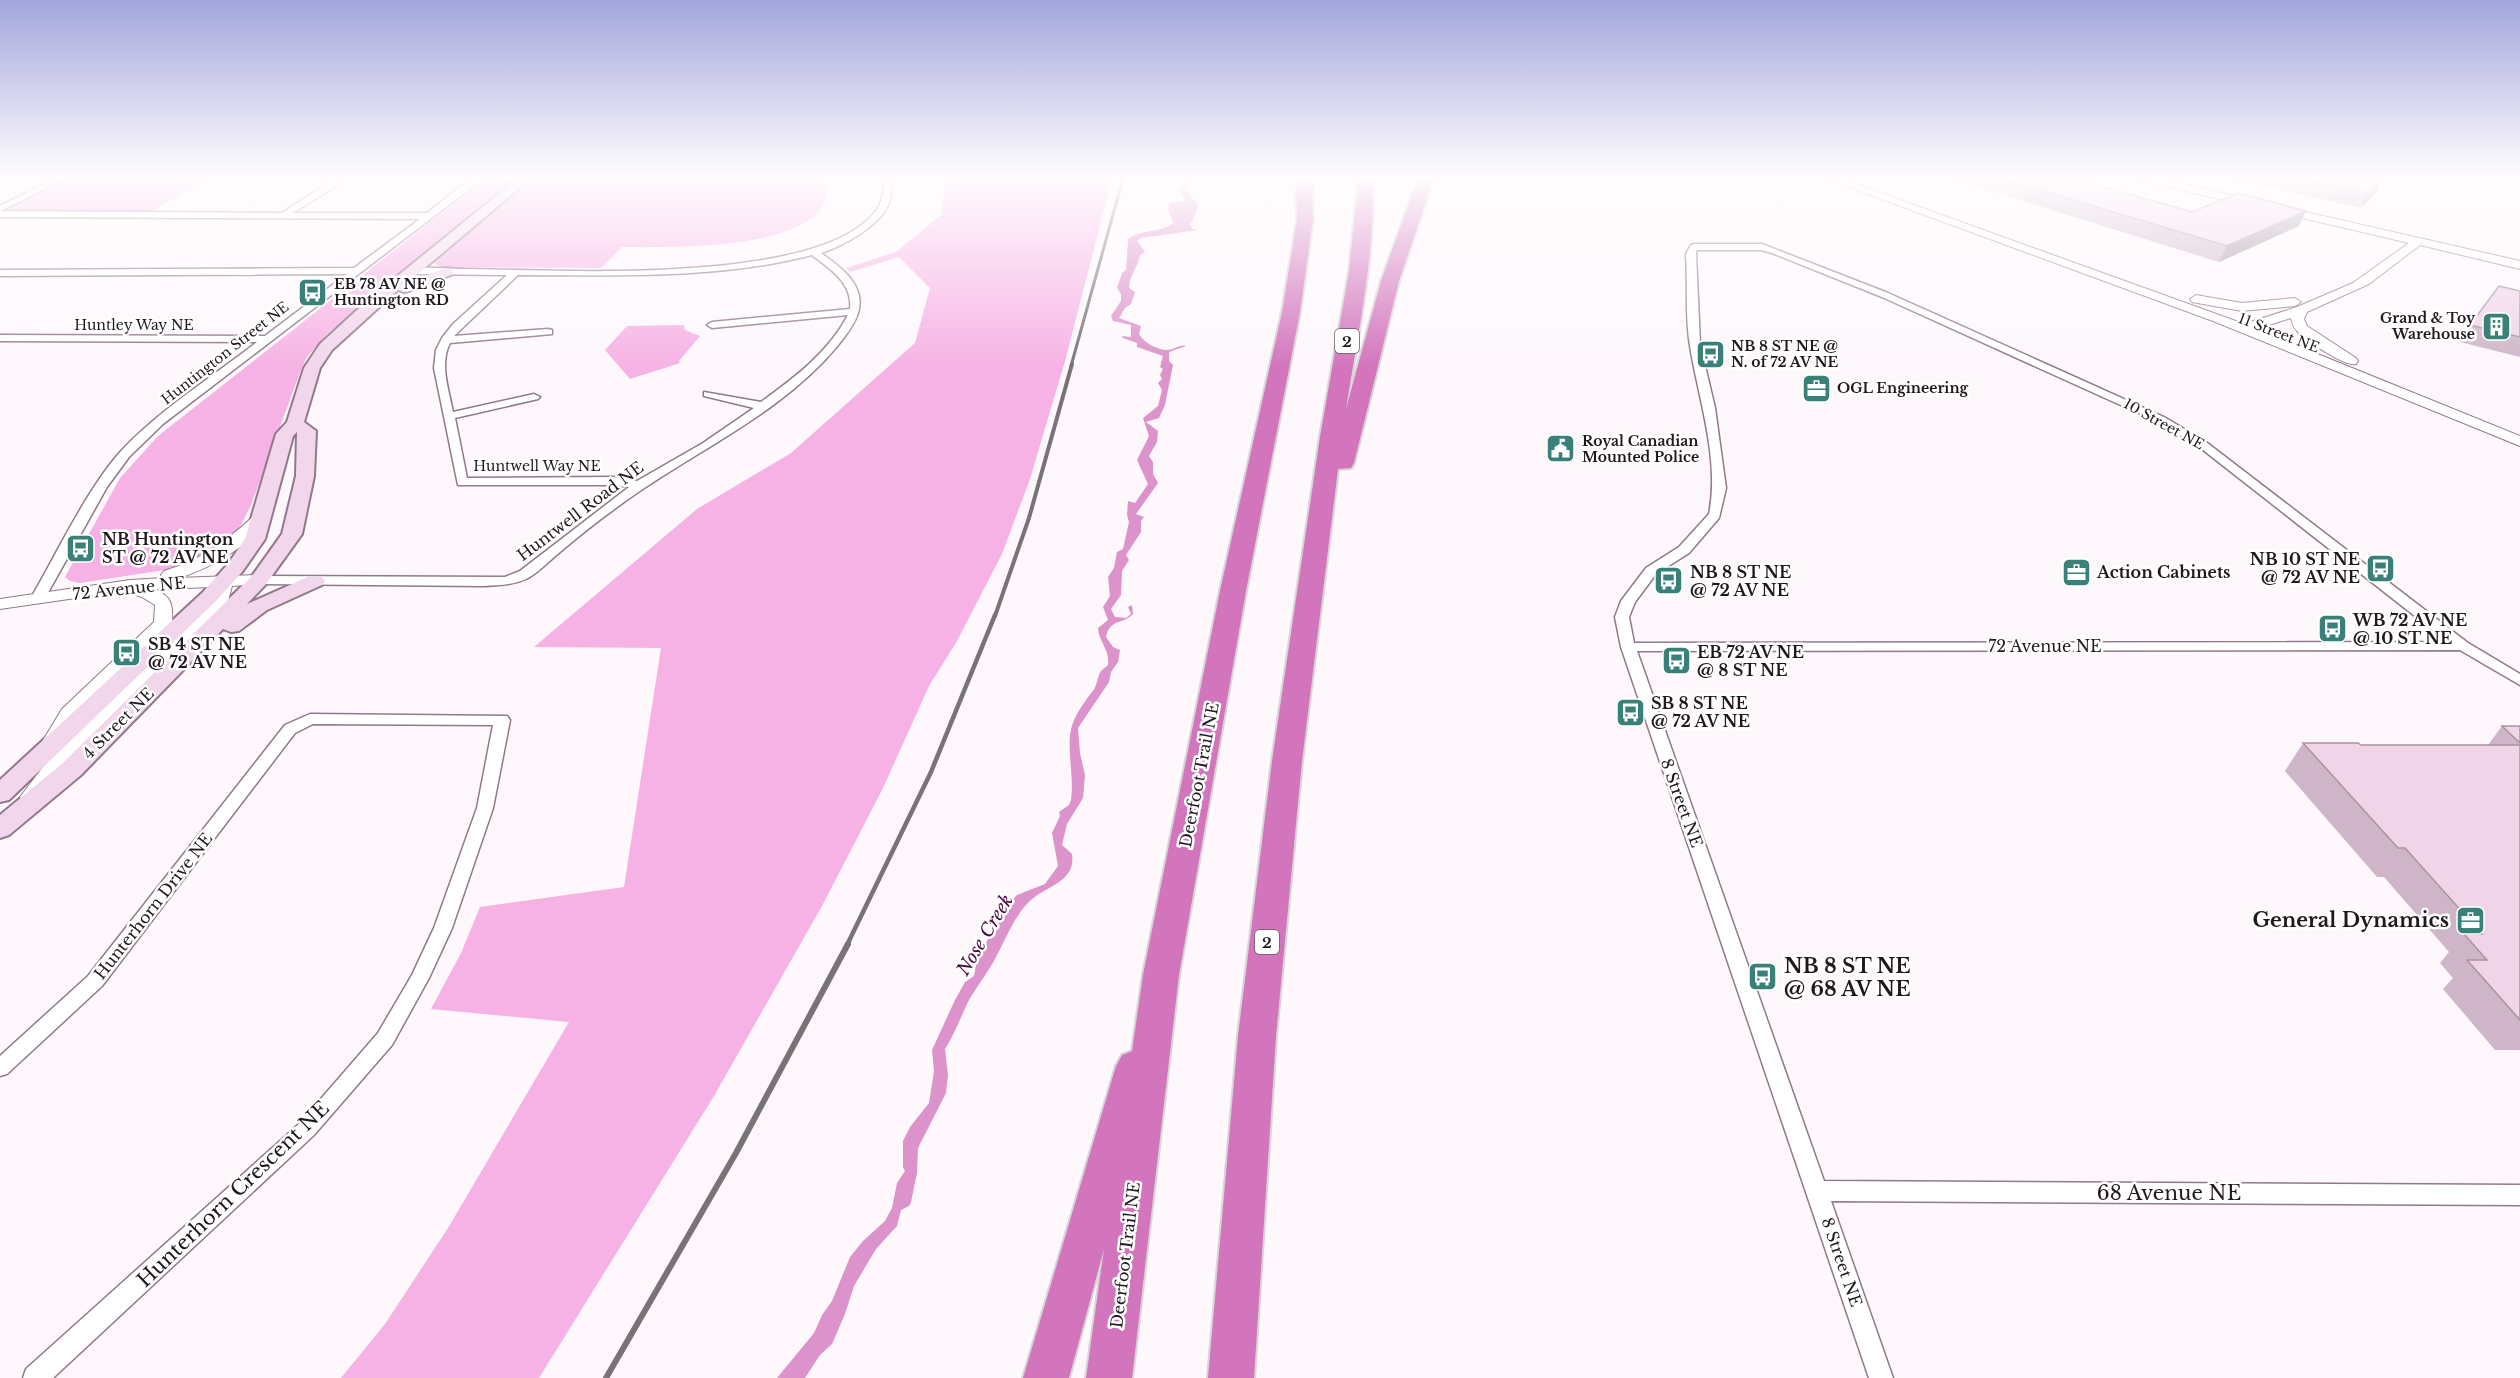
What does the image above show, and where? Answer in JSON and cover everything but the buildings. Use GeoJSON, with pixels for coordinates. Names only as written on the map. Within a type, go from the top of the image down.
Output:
{"type":"FeatureCollection","features":[{"type":"Feature","properties":{"kind":"highway"},"geometry":{"type":"LineString","coordinates":[[1287,239],[1284,290],[1291,312]]}},
{"type":"Feature","properties":{"kind":"highway","name":"Deerfoot Trail NE"},"geometry":{"type":"LineString","coordinates":[[1109,1378],[1161,975],[1233,591],[1291,312],[1302,239]]}},
{"type":"Feature","properties":{"kind":"highway","name":"2"},"geometry":{"type":"LineString","coordinates":[[1232,1378],[1257,1036],[1287,760],[1321,507],[1358,271],[1361,239]]}},
{"type":"Feature","properties":{"kind":"highway"},"geometry":{"type":"LineString","coordinates":[[1321,507],[1339,476],[1390,281],[1404,239]]}},
{"type":"Feature","properties":{"kind":"highway"},"geometry":{"type":"LineString","coordinates":[[1046,1378],[1161,975]]}},
{"type":"Feature","properties":{"kind":"main road","name":"4 Street NE"},"geometry":{"type":"LineString","coordinates":[[0,794],[224,581],[255,539],[285,434],[295,424],[312,368],[326,347],[373,303],[451,239]]}},
{"type":"Feature","properties":{"kind":"main road"},"geometry":{"type":"LineString","coordinates":[[373,303],[413,284],[446,272]]}},
{"type":"Feature","properties":{"kind":"main road","name":"4 Street NE"},"geometry":{"type":"LineString","coordinates":[[0,829],[80,761],[259,580],[292,534],[305,478],[307,431],[295,424]]}},
{"type":"Feature","properties":{"kind":"main road"},"geometry":{"type":"LineString","coordinates":[[80,761],[122,728],[240,618],[270,599],[315,580]]}},
{"type":"Feature","properties":{"kind":"street","name":"Huntington Street NE"},"geometry":{"type":"LineString","coordinates":[[38,598],[100,487],[125,454],[159,422],[397,239]]}},
{"type":"Feature","properties":{"kind":"street"},"geometry":{"type":"LineString","coordinates":[[413,271],[702,272],[769,262],[814,252],[841,239]]}},
{"type":"Feature","properties":{"kind":"street","name":"11 Street NE"},"geometry":{"type":"LineString","coordinates":[[2004,239],[2351,361],[2520,440]]}},
{"type":"Feature","properties":{"kind":"street"},"geometry":{"type":"LineString","coordinates":[[2405,239],[2520,265]]}},
{"type":"Feature","properties":{"kind":"street"},"geometry":{"type":"LineString","coordinates":[[2250,326],[2339,294],[2377,274],[2417,242]]}},
{"type":"Feature","properties":{"kind":"street","name":"10 Street NE"},"geometry":{"type":"LineString","coordinates":[[1694,247],[1762,247],[1885,295],[2160,419],[2202,444],[2463,646],[2520,680]]}},
{"type":"Feature","properties":{"kind":"street","name":"8 Street NE"},"geometry":{"type":"LineString","coordinates":[[1694,247],[1691,254],[1695,344],[1709,409],[1720,488],[1715,515],[1684,550],[1651,572],[1628,601],[1622,617],[1628,647],[1881,1378]]}},
{"type":"Feature","properties":{"kind":"street","name":"11 Street NE"},"geometry":{"type":"LineString","coordinates":[[2029,248],[2060,254],[2176,295],[2520,440]]}},
{"type":"Feature","properties":{"kind":"street"},"geometry":{"type":"LineString","coordinates":[[712,325],[855,311],[855,297],[841,272],[814,252]]}},
{"type":"Feature","properties":{"kind":"street"},"geometry":{"type":"LineString","coordinates":[[0,273],[354,271]]}},
{"type":"Feature","properties":{"kind":"street","name":"Huntwell Way NE"},"geometry":{"type":"LineString","coordinates":[[516,272],[457,326],[441,350],[439,368],[462,482],[614,481],[639,485]]}},
{"type":"Feature","properties":{"kind":"street"},"geometry":{"type":"LineString","coordinates":[[2176,295],[2242,307],[2273,306],[2339,294]]}},
{"type":"Feature","properties":{"kind":"street"},"geometry":{"type":"LineString","coordinates":[[2304,308],[2297,319],[2301,328],[2351,361]]}},
{"type":"Feature","properties":{"kind":"street","name":"Huntwell Road NE"},"geometry":{"type":"LineString","coordinates":[[259,580],[507,581],[525,574],[639,485],[698,451],[762,406],[824,357],[843,335],[855,311]]}},
{"type":"Feature","properties":{"kind":"street"},"geometry":{"type":"LineString","coordinates":[[446,340],[548,332]]}},
{"type":"Feature","properties":{"kind":"street","name":"Huntley Way NE"},"geometry":{"type":"LineString","coordinates":[[0,338],[268,339]]}},
{"type":"Feature","properties":{"kind":"street"},"geometry":{"type":"LineString","coordinates":[[708,394],[762,406]]}},
{"type":"Feature","properties":{"kind":"street"},"geometry":{"type":"LineString","coordinates":[[450,417],[534,397]]}},
{"type":"Feature","properties":{"kind":"street"},"geometry":{"type":"LineString","coordinates":[[125,586],[205,564],[235,543],[262,517]]}},
{"type":"Feature","properties":{"kind":"street","name":"72 Avenue NE"},"geometry":{"type":"LineString","coordinates":[[0,604],[125,586],[259,580]]}},
{"type":"Feature","properties":{"kind":"street"},"geometry":{"type":"LineString","coordinates":[[20,812],[53,768],[220,605],[224,581]]}},
{"type":"Feature","properties":{"kind":"street"},"geometry":{"type":"LineString","coordinates":[[45,752],[69,714],[163,623],[165,605],[159,598],[125,586]]}},
{"type":"Feature","properties":{"kind":"street","name":"72 Avenue NE"},"geometry":{"type":"LineString","coordinates":[[1628,647],[2463,646]]}},
{"type":"Feature","properties":{"kind":"street","name":"Hunterhorn Crescent NE"},"geometry":{"type":"LineString","coordinates":[[35,1378],[307,1129],[385,1039],[420,978],[443,928],[485,808],[502,720],[310,719],[290,729]]}},
{"type":"Feature","properties":{"kind":"street","name":"Hunterhorn Drive NE"},"geometry":{"type":"LineString","coordinates":[[0,1068],[95,981],[290,729]]}},
{"type":"Feature","properties":{"kind":"street","name":"68 Avenue NE"},"geometry":{"type":"LineString","coordinates":[[1818,1191],[2520,1195]]}},
{"type":"Feature","properties":{"kind":"shaded area"},"geometry":{"type":"Polygon","coordinates":[[[408,239],[444,239],[327,334],[307,357],[251,505],[241,525],[228,541],[184,567],[80,583],[70,581],[65,577],[120,478],[158,436],[408,239]]]}},
{"type":"Feature","properties":{"kind":"shaded area"},"geometry":{"type":"Polygon","coordinates":[[[460,239],[755,239],[711,245],[622,247],[601,268],[440,267],[433,262],[460,239]]]}},
{"type":"Feature","properties":{"kind":"shaded area"},"geometry":{"type":"Polygon","coordinates":[[[911,239],[1096,239],[1065,361],[1030,479],[1002,554],[957,641],[929,686],[883,788],[822,906],[714,1096],[539,1378],[341,1378],[385,1324],[448,1228],[569,1022],[431,1009],[461,953],[480,907],[624,887],[661,648],[534,647],[697,509],[791,453],[915,343],[930,288],[899,257],[850,272],[846,268],[896,252],[911,239]]]}},
{"type":"Feature","properties":{"kind":"shaded area"},"geometry":{"type":"Polygon","coordinates":[[[1128,239],[1139,239],[1137,241],[1145,252],[1140,255],[1130,279],[1129,288],[1135,292],[1131,304],[1125,308],[1119,318],[1141,326],[1139,334],[1144,340],[1163,350],[1186,346],[1169,352],[1169,361],[1173,365],[1165,405],[1159,418],[1146,422],[1158,431],[1157,442],[1149,456],[1153,462],[1153,474],[1158,483],[1136,514],[1144,517],[1141,521],[1141,532],[1126,555],[1129,560],[1122,571],[1121,595],[1111,609],[1115,617],[1126,618],[1131,614],[1128,607],[1132,605],[1133,614],[1125,620],[1114,624],[1108,631],[1106,637],[1113,647],[1120,650],[1118,662],[1111,672],[1109,682],[1078,728],[1085,775],[1083,798],[1067,824],[1062,845],[1072,854],[1070,870],[1062,880],[1036,896],[1023,908],[967,1004],[945,1049],[948,1075],[946,1093],[918,1148],[917,1173],[911,1202],[909,1206],[901,1210],[897,1226],[876,1249],[854,1286],[832,1344],[820,1355],[805,1378],[777,1378],[814,1333],[822,1315],[832,1301],[850,1257],[863,1241],[885,1221],[892,1208],[897,1183],[905,1171],[903,1141],[910,1127],[929,1103],[934,1071],[932,1050],[965,982],[974,976],[977,960],[1005,907],[1017,895],[1045,884],[1058,866],[1052,833],[1060,816],[1059,812],[1069,805],[1071,800],[1071,729],[1078,712],[1095,687],[1101,671],[1108,665],[1098,628],[1108,620],[1103,607],[1110,596],[1108,577],[1114,568],[1117,552],[1123,549],[1129,522],[1128,501],[1135,503],[1148,484],[1137,460],[1149,436],[1143,418],[1158,406],[1162,390],[1158,383],[1162,379],[1160,375],[1163,369],[1160,367],[1163,356],[1137,347],[1137,343],[1123,338],[1122,336],[1131,337],[1131,325],[1113,321],[1111,316],[1121,301],[1121,294],[1117,288],[1122,273],[1126,270],[1128,239]]]}},
{"type":"Feature","properties":{"kind":"shaded area"},"geometry":{"type":"Polygon","coordinates":[[[684,325],[685,330],[700,336],[679,361],[680,363],[630,379],[605,350],[627,326],[684,325]]]}},
{"type":"Feature","properties":{"kind":"railway"},"geometry":{"type":"LineString","coordinates":[[1071,366],[1106,239]]}},
{"type":"Feature","properties":{"kind":"railway"},"geometry":{"type":"LineString","coordinates":[[995,616],[1029,518],[1072,364]]}},
{"type":"Feature","properties":{"kind":"railway"},"geometry":{"type":"LineString","coordinates":[[847,945],[931,772],[995,615]]}},
{"type":"Feature","properties":{"kind":"railway"},"geometry":{"type":"LineString","coordinates":[[606,1378],[736,1153],[848,944]]}},
{"type":"Feature","properties":{"kind":"place","name":"EB 78 AV NE @ Huntington RD"},"geometry":{"type":"Point","coordinates":[313,292]}},
{"type":"Feature","properties":{"kind":"place","name":"Grand & Toy Warehouse"},"geometry":{"type":"Point","coordinates":[2496,326]}},
{"type":"Feature","properties":{"kind":"place","name":"NB 8 ST NE @ N. of 72 AV NE"},"geometry":{"type":"Point","coordinates":[1710,354]}},
{"type":"Feature","properties":{"kind":"place","name":"OGL Engineering"},"geometry":{"type":"Point","coordinates":[1816,388]}},
{"type":"Feature","properties":{"kind":"place","name":"Royal Canadian Mounted Police"},"geometry":{"type":"Point","coordinates":[1561,449]}},
{"type":"Feature","properties":{"kind":"place","name":"NB Huntington ST @ 72 AV NE"},"geometry":{"type":"Point","coordinates":[81,548]}},
{"type":"Feature","properties":{"kind":"place","name":"NB 10 ST NE @ 72 AV NE"},"geometry":{"type":"Point","coordinates":[2381,568]}},
{"type":"Feature","properties":{"kind":"place","name":"Action Cabinets"},"geometry":{"type":"Point","coordinates":[2076,572]}},
{"type":"Feature","properties":{"kind":"place","name":"NB 8 ST NE @ 72 AV NE"},"geometry":{"type":"Point","coordinates":[1669,581]}},
{"type":"Feature","properties":{"kind":"place","name":"WB 72 AV NE @ 10 ST NE"},"geometry":{"type":"Point","coordinates":[2332,629]}},
{"type":"Feature","properties":{"kind":"place","name":"SB 4 ST NE @ 72 AV NE"},"geometry":{"type":"Point","coordinates":[127,653]}},
{"type":"Feature","properties":{"kind":"place","name":"EB 72 AV NE @ 8 ST NE"},"geometry":{"type":"Point","coordinates":[1676,661]}},
{"type":"Feature","properties":{"kind":"place","name":"SB 8 ST NE @ 72 AV NE"},"geometry":{"type":"Point","coordinates":[1630,712]}},
{"type":"Feature","properties":{"kind":"place","name":"General Dynamics"},"geometry":{"type":"Point","coordinates":[2470,920]}},
{"type":"Feature","properties":{"kind":"place","name":"NB 8 ST NE @ 68 AV NE"},"geometry":{"type":"Point","coordinates":[1763,977]}},
{"type":"Feature","properties":{"kind":"water label","name":"Nose Creek"},"geometry":{"type":"Point","coordinates":[985,935]}}]}
